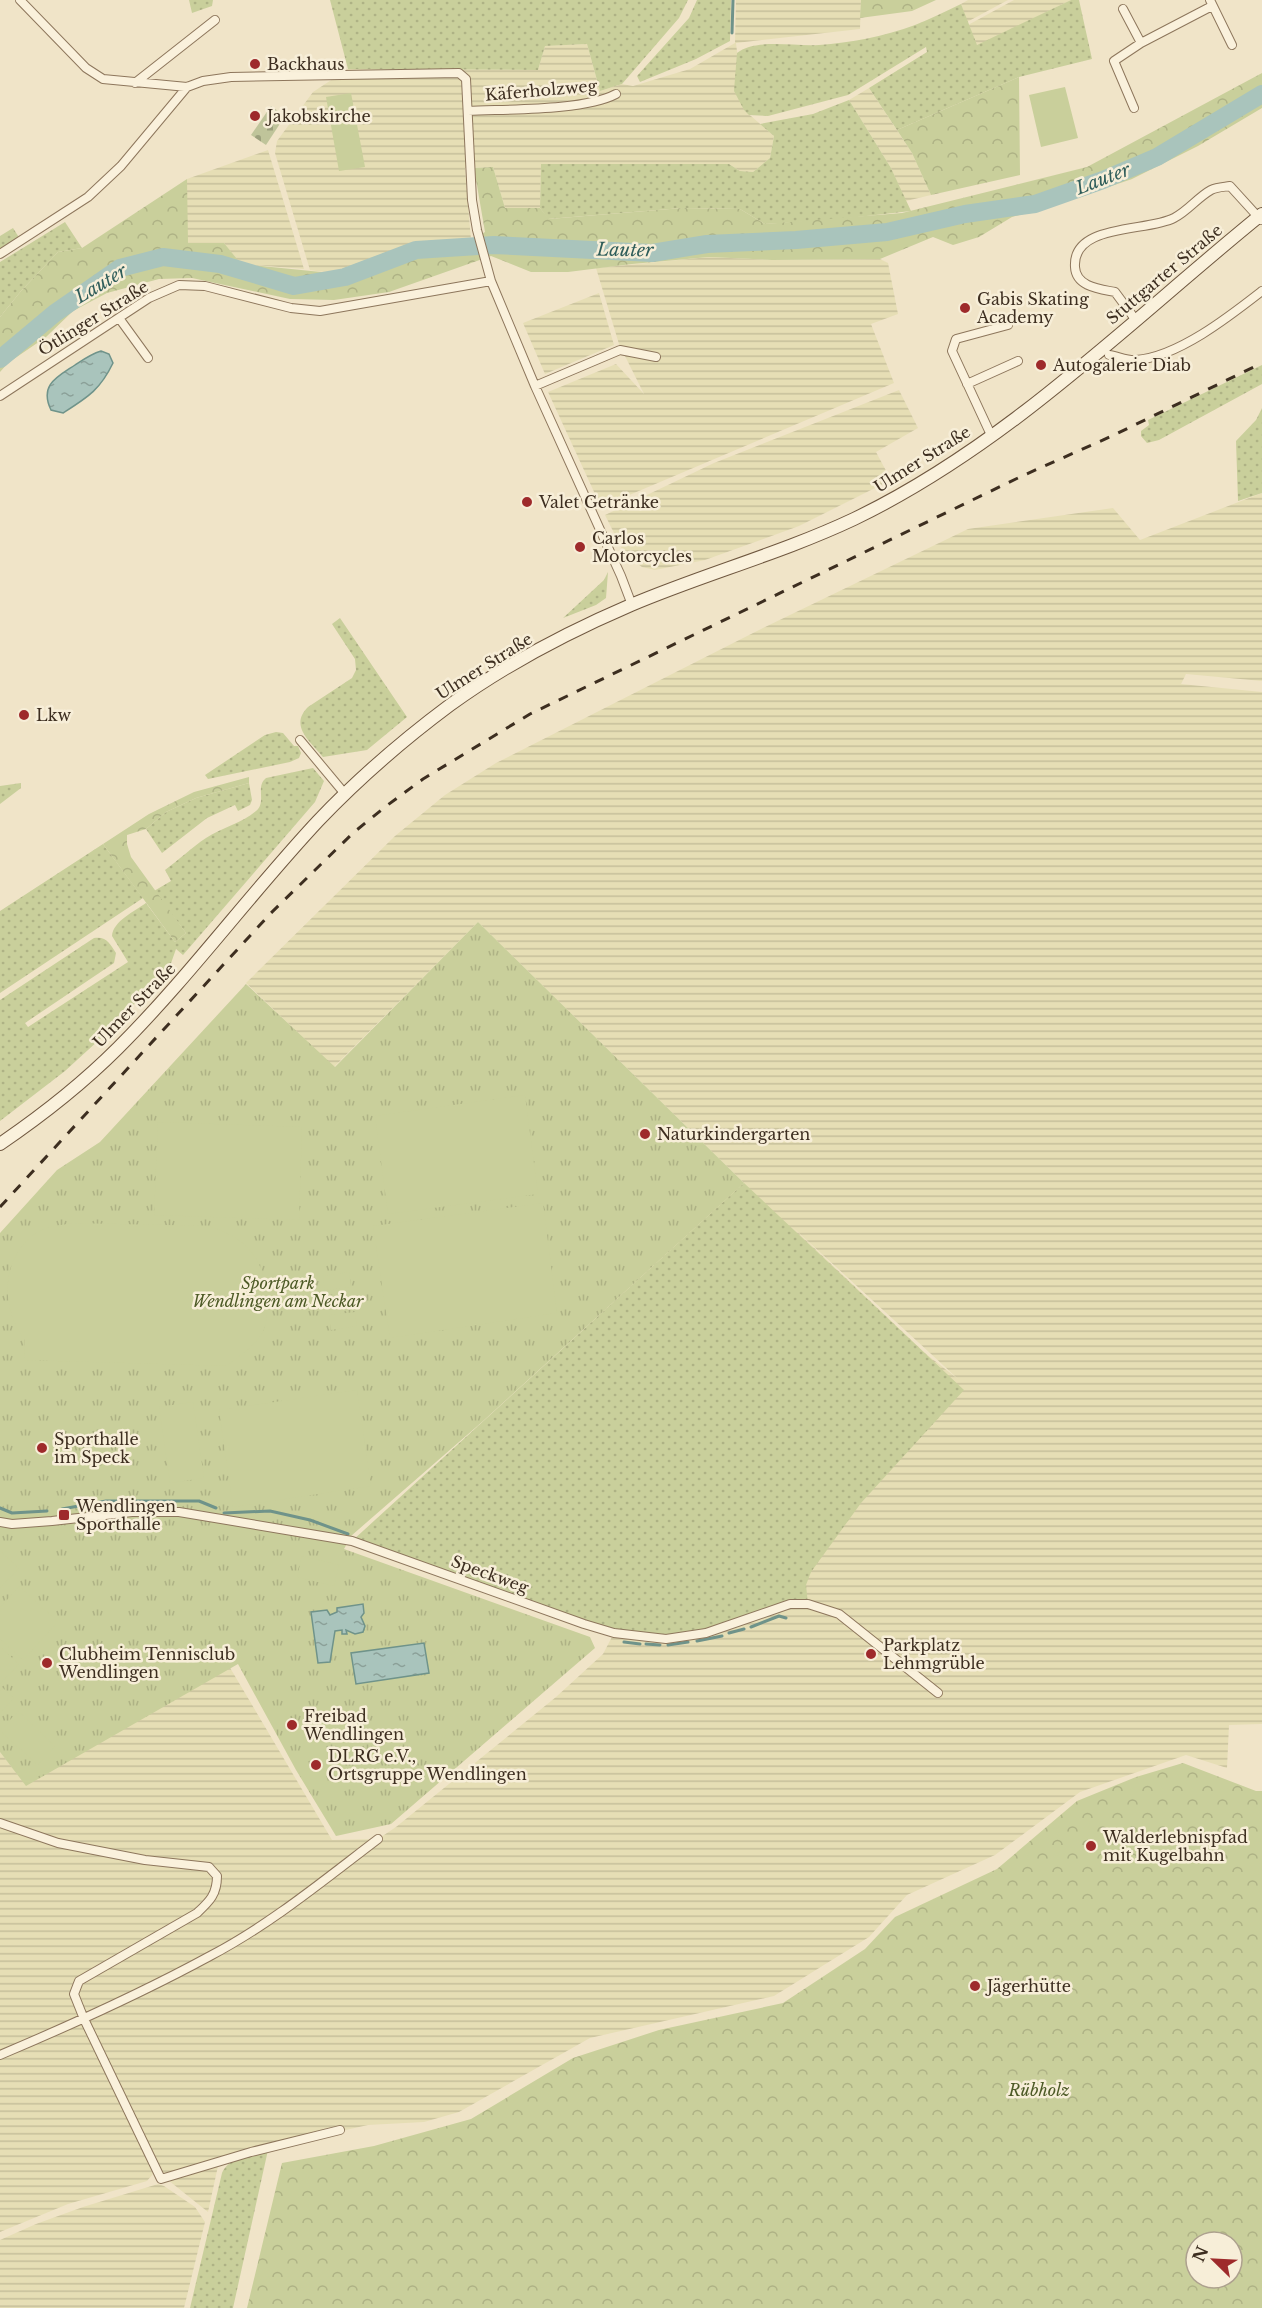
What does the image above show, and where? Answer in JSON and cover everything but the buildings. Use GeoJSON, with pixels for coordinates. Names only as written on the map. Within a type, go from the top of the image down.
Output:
{"type":"FeatureCollection","features":[{"type":"Feature","properties":{"kind":"main road","name":"Stuttgarter Straße"},"geometry":{"type":"LineString","coordinates":[[1087,359],[1261,217]]}},
{"type":"Feature","properties":{"kind":"main road","name":"Ulmer Straße"},"geometry":{"type":"LineString","coordinates":[[0,1144],[84,1079],[116,1050],[176,987],[317,822],[384,758],[451,705],[527,656],[632,605],[774,553],[855,518],[932,475],[1013,421],[1087,359]]}},
{"type":"Feature","properties":{"kind":"street"},"geometry":{"type":"LineString","coordinates":[[20,0],[86,68],[103,79],[187,87],[204,81],[231,77],[459,73],[466,79],[471,200],[491,281],[632,605]]}},
{"type":"Feature","properties":{"kind":"street"},"geometry":{"type":"LineString","coordinates":[[1134,108],[1114,61],[1141,43],[1211,3],[1232,45]]}},
{"type":"Feature","properties":{"kind":"street"},"geometry":{"type":"LineString","coordinates":[[1123,9],[1141,43]]}},
{"type":"Feature","properties":{"kind":"street"},"geometry":{"type":"LineString","coordinates":[[135,83],[215,20]]}},
{"type":"Feature","properties":{"kind":"street"},"geometry":{"type":"LineString","coordinates":[[0,254],[88,197],[121,166],[187,87]]}},
{"type":"Feature","properties":{"kind":"street","name":"Käferholzweg"},"geometry":{"type":"LineString","coordinates":[[468,111],[543,108],[604,101],[616,94]]}},
{"type":"Feature","properties":{"kind":"street"},"geometry":{"type":"LineString","coordinates":[[1135,319],[1115,292],[1089,286],[1077,276],[1076,254],[1083,244],[1112,231],[1173,219],[1212,190],[1230,186],[1261,217]]}},
{"type":"Feature","properties":{"kind":"street","name":"Ötlinger Straße"},"geometry":{"type":"LineString","coordinates":[[0,396],[149,298],[179,285],[205,286],[291,308],[320,311],[491,281]]}},
{"type":"Feature","properties":{"kind":"street"},"geometry":{"type":"LineString","coordinates":[[1109,355],[1135,360],[1164,354],[1208,331],[1262,291]]}},
{"type":"Feature","properties":{"kind":"street"},"geometry":{"type":"LineString","coordinates":[[119,318],[148,358]]}},
{"type":"Feature","properties":{"kind":"street"},"geometry":{"type":"LineString","coordinates":[[991,435],[952,351],[956,339],[1008,325]]}},
{"type":"Feature","properties":{"kind":"street"},"geometry":{"type":"LineString","coordinates":[[535,386],[620,350],[656,357]]}},
{"type":"Feature","properties":{"kind":"street"},"geometry":{"type":"LineString","coordinates":[[967,384],[1018,361]]}},
{"type":"Feature","properties":{"kind":"street"},"geometry":{"type":"LineString","coordinates":[[300,740],[345,794]]}},
{"type":"Feature","properties":{"kind":"street","name":"Speckweg"},"geometry":{"type":"LineString","coordinates":[[0,1522],[12,1524],[132,1512],[179,1512],[352,1541],[594,1627],[614,1633],[666,1639],[706,1633],[790,1604],[808,1604],[839,1614],[938,1693]]}},
{"type":"Feature","properties":{"kind":"street"},"geometry":{"type":"LineString","coordinates":[[0,1823],[58,1844],[146,1860],[189,1863],[209,1867],[218,1876],[217,1888],[211,1901],[197,1913],[79,1981],[74,1994],[161,2179],[223,2160],[340,2130]]}},
{"type":"Feature","properties":{"kind":"street"},"geometry":{"type":"LineString","coordinates":[[0,2055],[84,2019],[212,1956],[312,1891],[378,1839]]}},
{"type":"Feature","properties":{"kind":"shaded area"},"geometry":{"type":"Polygon","coordinates":[[[736,0],[861,0],[860,29],[736,43],[744,110],[774,136],[770,158],[753,172],[740,171],[729,164],[541,164],[540,208],[505,208],[493,167],[465,168],[471,240],[392,250],[331,273],[310,270],[275,153],[277,141],[313,92],[348,69],[538,70],[545,46],[587,44],[600,91],[622,84],[633,86],[690,69],[735,43],[736,0]]]}},
{"type":"Feature","properties":{"kind":"shaded area"},"geometry":{"type":"Polygon","coordinates":[[[968,0],[1008,0],[967,22],[961,4],[968,0]]]}},
{"type":"Feature","properties":{"kind":"shaded area"},"geometry":{"type":"Polygon","coordinates":[[[1014,0],[1071,0],[977,46],[968,25],[1014,0]]]}},
{"type":"Feature","properties":{"kind":"shaded area"},"geometry":{"type":"Polygon","coordinates":[[[869,88],[912,153],[931,195],[906,201],[891,168],[849,100],[869,88]]]}},
{"type":"Feature","properties":{"kind":"shaded area"},"geometry":{"type":"Polygon","coordinates":[[[268,150],[304,269],[240,264],[224,243],[187,243],[187,179],[268,150]]]}},
{"type":"Feature","properties":{"kind":"shaded area"},"geometry":{"type":"Polygon","coordinates":[[[709,257],[772,260],[880,259],[888,263],[898,314],[871,324],[894,383],[601,507],[548,392],[616,364],[644,394],[619,344],[596,268],[709,257]]]}},
{"type":"Feature","properties":{"kind":"shaded area"},"geometry":{"type":"Polygon","coordinates":[[[599,293],[614,345],[545,374],[523,323],[599,293]]]}},
{"type":"Feature","properties":{"kind":"shaded area"},"geometry":{"type":"Polygon","coordinates":[[[899,390],[918,428],[876,452],[891,480],[799,526],[705,560],[655,570],[642,567],[625,555],[605,515],[714,463],[899,390]]]}},
{"type":"Feature","properties":{"kind":"shaded area"},"geometry":{"type":"Polygon","coordinates":[[[1262,493],[1262,681],[1186,674],[1181,684],[1262,692],[1262,1724],[1229,1725],[1227,1768],[1186,1755],[1080,1792],[995,1855],[907,1895],[869,1937],[774,1996],[590,2038],[459,2112],[424,2122],[368,2125],[279,2145],[161,2179],[84,2019],[0,2055],[0,1752],[26,1785],[229,1666],[332,1840],[378,1839],[396,1827],[556,1697],[603,1654],[614,1633],[584,1329],[743,1182],[478,922],[334,1067],[246,983],[395,836],[445,795],[496,763],[757,631],[968,529],[1113,508],[1140,540],[1262,493]],[[788,1223],[926,1354],[958,1379],[788,1223]]]}},
{"type":"Feature","properties":{"kind":"shaded area"},"geometry":{"type":"Polygon","coordinates":[[[81,2024],[154,2170],[153,2174],[147,2181],[68,2204],[0,2232],[0,2058],[81,2024]]]}},
{"type":"Feature","properties":{"kind":"shaded area"},"geometry":{"type":"Polygon","coordinates":[[[218,2166],[208,2212],[168,2180],[218,2166]]]}},
{"type":"Feature","properties":{"kind":"shaded area"},"geometry":{"type":"Polygon","coordinates":[[[158,2184],[195,2207],[205,2222],[184,2308],[0,2308],[0,2240],[83,2207],[158,2184]]]}},
{"type":"Feature","properties":{"kind":"green space"},"geometry":{"type":"Polygon","coordinates":[[[189,0],[213,0],[212,6],[192,13],[189,0]]]}},
{"type":"Feature","properties":{"kind":"green space"},"geometry":{"type":"Polygon","coordinates":[[[330,0],[688,0],[679,18],[622,84],[600,91],[587,44],[545,46],[538,70],[348,69],[330,0]]]}},
{"type":"Feature","properties":{"kind":"green space"},"geometry":{"type":"Polygon","coordinates":[[[697,0],[731,0],[730,41],[696,59],[640,82],[637,76],[689,18],[697,0]]]}},
{"type":"Feature","properties":{"kind":"green space"},"geometry":{"type":"Polygon","coordinates":[[[861,0],[936,0],[912,11],[860,18],[861,0]]]}},
{"type":"Feature","properties":{"kind":"green space"},"geometry":{"type":"Polygon","coordinates":[[[1071,0],[1079,0],[1092,59],[1019,77],[897,130],[869,88],[927,52],[926,47],[848,95],[768,116],[749,115],[734,91],[737,53],[745,48],[765,44],[843,43],[915,25],[961,4],[977,45],[1071,0]]]}},
{"type":"Feature","properties":{"kind":"green space"},"geometry":{"type":"Polygon","coordinates":[[[1262,73],[1262,108],[1198,146],[1132,179],[1012,217],[979,237],[953,245],[933,237],[880,259],[772,260],[709,257],[568,272],[531,272],[491,256],[389,292],[334,300],[290,299],[192,278],[159,279],[107,293],[73,311],[46,337],[8,363],[0,372],[0,317],[58,252],[82,248],[187,179],[188,243],[224,243],[241,264],[331,273],[392,250],[471,240],[485,232],[474,168],[493,167],[505,208],[540,208],[549,219],[682,208],[740,209],[765,224],[902,213],[1087,167],[1262,73]]]}},
{"type":"Feature","properties":{"kind":"green space"},"geometry":{"type":"Polygon","coordinates":[[[1019,77],[1020,175],[931,195],[912,153],[897,130],[1019,77]]]}},
{"type":"Feature","properties":{"kind":"green space"},"geometry":{"type":"Polygon","coordinates":[[[1065,87],[1078,138],[1041,147],[1029,95],[1065,87]]]}},
{"type":"Feature","properties":{"kind":"green space"},"geometry":{"type":"Polygon","coordinates":[[[351,93],[365,167],[339,171],[326,97],[351,93]]]}},
{"type":"Feature","properties":{"kind":"green space"},"geometry":{"type":"Polygon","coordinates":[[[849,100],[891,168],[911,211],[831,220],[765,224],[740,209],[682,208],[548,219],[540,208],[541,164],[729,164],[740,171],[753,172],[770,158],[774,136],[760,124],[813,114],[849,100]]]}},
{"type":"Feature","properties":{"kind":"green space"},"geometry":{"type":"Polygon","coordinates":[[[271,106],[285,116],[266,145],[251,135],[271,106]]]}},
{"type":"Feature","properties":{"kind":"green space"},"geometry":{"type":"Polygon","coordinates":[[[65,222],[82,248],[58,252],[0,317],[0,262],[65,222]]]}},
{"type":"Feature","properties":{"kind":"green space"},"geometry":{"type":"Polygon","coordinates":[[[13,228],[20,239],[0,251],[0,236],[13,228]]]}},
{"type":"Feature","properties":{"kind":"green space"},"geometry":{"type":"Polygon","coordinates":[[[1262,365],[1262,384],[1159,440],[1147,443],[1141,436],[1141,431],[1149,425],[1148,420],[1262,365]]]}},
{"type":"Feature","properties":{"kind":"green space"},"geometry":{"type":"Polygon","coordinates":[[[1262,408],[1262,493],[1238,501],[1236,441],[1256,420],[1262,408]]]}},
{"type":"Feature","properties":{"kind":"green space"},"geometry":{"type":"Polygon","coordinates":[[[608,572],[606,598],[596,605],[563,618],[604,580],[608,572]]]}},
{"type":"Feature","properties":{"kind":"green space"},"geometry":{"type":"Polygon","coordinates":[[[340,618],[407,717],[367,750],[323,757],[304,733],[300,721],[308,707],[352,678],[356,670],[355,659],[332,624],[340,618]]]}},
{"type":"Feature","properties":{"kind":"green space"},"geometry":{"type":"Polygon","coordinates":[[[283,733],[294,746],[298,746],[301,753],[299,758],[290,762],[208,779],[205,775],[265,735],[283,733]]]}},
{"type":"Feature","properties":{"kind":"green space"},"geometry":{"type":"Polygon","coordinates":[[[313,768],[324,781],[315,802],[183,955],[176,949],[170,966],[111,1029],[65,1071],[0,1121],[0,1000],[94,938],[108,941],[116,953],[114,963],[25,1023],[28,1027],[128,962],[112,936],[113,931],[125,917],[146,903],[175,942],[186,933],[154,891],[171,881],[165,870],[206,838],[256,811],[261,803],[261,786],[266,778],[313,768]]]}},
{"type":"Feature","properties":{"kind":"green space"},"geometry":{"type":"Polygon","coordinates":[[[249,777],[249,783],[196,798],[166,812],[146,829],[127,835],[131,857],[186,933],[175,942],[103,844],[149,814],[194,792],[249,777]]]}},
{"type":"Feature","properties":{"kind":"green space"},"geometry":{"type":"Polygon","coordinates":[[[21,783],[21,788],[0,804],[0,786],[21,783]]]}},
{"type":"Feature","properties":{"kind":"green space"},"geometry":{"type":"Polygon","coordinates":[[[249,783],[252,800],[250,805],[238,811],[235,805],[207,818],[162,853],[146,829],[166,812],[196,798],[249,783]]]}},
{"type":"Feature","properties":{"kind":"green space"},"geometry":{"type":"Polygon","coordinates":[[[103,844],[143,898],[0,993],[0,911],[103,844]]]}},
{"type":"Feature","properties":{"kind":"green space","name":"Sportpark Wendlingen am Neckar"},"geometry":{"type":"Polygon","coordinates":[[[478,922],[744,1183],[482,1422],[351,1536],[344,1549],[590,1637],[595,1648],[391,1824],[336,1836],[296,1770],[238,1664],[26,1786],[0,1752],[0,1233],[57,1170],[100,1142],[246,984],[335,1067],[478,922]]]}},
{"type":"Feature","properties":{"kind":"green space"},"geometry":{"type":"Polygon","coordinates":[[[525,1095],[538,1194],[388,1214],[375,1116],[525,1095]]]}},
{"type":"Feature","properties":{"kind":"green space"},"geometry":{"type":"Polygon","coordinates":[[[158,1122],[302,1127],[299,1220],[154,1215],[158,1122]]]}},
{"type":"Feature","properties":{"kind":"green space"},"geometry":{"type":"Polygon","coordinates":[[[744,1183],[964,1390],[861,1503],[811,1572],[806,1585],[808,1604],[790,1604],[706,1633],[666,1639],[614,1633],[352,1541],[744,1183]]]}},
{"type":"Feature","properties":{"kind":"green space"},"geometry":{"type":"Polygon","coordinates":[[[543,1203],[557,1313],[390,1338],[373,1226],[543,1203]]]}},
{"type":"Feature","properties":{"kind":"green space"},"geometry":{"type":"Polygon","coordinates":[[[73,1223],[208,1226],[236,1238],[254,1255],[264,1279],[267,1308],[263,1332],[254,1344],[227,1366],[24,1360],[25,1340],[11,1313],[8,1298],[8,1283],[16,1254],[38,1232],[50,1227],[73,1223]]]}},
{"type":"Feature","properties":{"kind":"green space"},"geometry":{"type":"Polygon","coordinates":[[[349,1272],[351,1287],[325,1290],[323,1276],[349,1272]]]}},
{"type":"Feature","properties":{"kind":"green space"},"geometry":{"type":"Polygon","coordinates":[[[352,1292],[354,1307],[328,1310],[326,1296],[352,1292]]]}},
{"type":"Feature","properties":{"kind":"green space"},"geometry":{"type":"Polygon","coordinates":[[[355,1312],[357,1326],[331,1330],[329,1315],[355,1312]]]}},
{"type":"Feature","properties":{"kind":"green space"},"geometry":{"type":"Polygon","coordinates":[[[357,1390],[371,1486],[233,1507],[219,1410],[357,1390]]]}},
{"type":"Feature","properties":{"kind":"green space"},"geometry":{"type":"Polygon","coordinates":[[[193,1402],[204,1478],[170,1483],[159,1407],[193,1402]]]}},
{"type":"Feature","properties":{"kind":"green space"},"geometry":{"type":"Polygon","coordinates":[[[0,1551],[19,1568],[0,1588],[0,1551]]]}},
{"type":"Feature","properties":{"kind":"green space"},"geometry":{"type":"Polygon","coordinates":[[[302,1556],[339,1565],[334,1586],[297,1577],[302,1556]]]}},
{"type":"Feature","properties":{"kind":"green space"},"geometry":{"type":"Polygon","coordinates":[[[19,1586],[58,1622],[23,1660],[0,1639],[0,1608],[19,1586]]]}},
{"type":"Feature","properties":{"kind":"green space"},"geometry":{"type":"Polygon","coordinates":[[[0,1647],[19,1664],[0,1684],[0,1647]]]}},
{"type":"Feature","properties":{"kind":"green space"},"geometry":{"type":"Polygon","coordinates":[[[3,1688],[14,1698],[0,1713],[0,1692],[3,1688]]]}},
{"type":"Feature","properties":{"kind":"green space"},"geometry":{"type":"Polygon","coordinates":[[[18,1711],[55,1746],[38,1765],[0,1731],[18,1711]]]}},
{"type":"Feature","properties":{"kind":"green space","name":"Rübholz"},"geometry":{"type":"Polygon","coordinates":[[[1183,1763],[1256,1791],[1262,1791],[1262,2308],[247,2308],[282,2163],[374,2146],[471,2119],[573,2058],[659,2030],[783,2003],[865,1949],[895,1917],[997,1869],[1077,1801],[1136,1777],[1183,1763]]]}},
{"type":"Feature","properties":{"kind":"green space"},"geometry":{"type":"Polygon","coordinates":[[[268,2150],[233,2308],[190,2308],[222,2173],[230,2163],[236,2160],[268,2150]]]}},
{"type":"Feature","properties":{"kind":"water"},"geometry":{"type":"Polygon","coordinates":[[[101,351],[109,354],[113,363],[98,386],[63,413],[51,410],[47,394],[56,378],[101,351]]]}},
{"type":"Feature","properties":{"kind":"water"},"geometry":{"type":"Polygon","coordinates":[[[363,1604],[364,1613],[361,1617],[365,1626],[363,1632],[355,1634],[346,1630],[347,1634],[342,1634],[342,1630],[335,1631],[330,1662],[318,1663],[311,1612],[327,1610],[330,1615],[337,1612],[337,1608],[363,1604]]]}},
{"type":"Feature","properties":{"kind":"water"},"geometry":{"type":"Polygon","coordinates":[[[424,1643],[429,1673],[356,1684],[351,1653],[424,1643]]]}},
{"type":"Feature","properties":{"kind":"waterway"},"geometry":{"type":"LineString","coordinates":[[732,33],[733,0]]}},
{"type":"Feature","properties":{"kind":"waterway","name":"Lauter"},"geometry":{"type":"LineString","coordinates":[[0,359],[55,313],[120,268],[163,257],[220,264],[294,286],[345,277],[416,250],[494,245],[652,253],[707,244],[796,240],[887,232],[965,214],[1035,204],[1103,180],[1157,157],[1262,94]]}},
{"type":"Feature","properties":{"kind":"waterway"},"geometry":{"type":"LineString","coordinates":[[62,1509],[106,1501],[199,1501],[216,1508]]}},
{"type":"Feature","properties":{"kind":"waterway"},"geometry":{"type":"LineString","coordinates":[[0,1508],[12,1513],[47,1511]]}},
{"type":"Feature","properties":{"kind":"waterway"},"geometry":{"type":"LineString","coordinates":[[224,1513],[270,1511],[310,1520],[348,1534]]}},
{"type":"Feature","properties":{"kind":"waterway"},"geometry":{"type":"LineString","coordinates":[[751,1627],[779,1616],[786,1618]]}},
{"type":"Feature","properties":{"kind":"waterway"},"geometry":{"type":"LineString","coordinates":[[729,1633],[744,1629]]}},
{"type":"Feature","properties":{"kind":"waterway"},"geometry":{"type":"LineString","coordinates":[[697,1641],[722,1636]]}},
{"type":"Feature","properties":{"kind":"waterway"},"geometry":{"type":"LineString","coordinates":[[624,1642],[640,1644]]}},
{"type":"Feature","properties":{"kind":"waterway"},"geometry":{"type":"LineString","coordinates":[[668,1645],[688,1642]]}},
{"type":"Feature","properties":{"kind":"waterway"},"geometry":{"type":"LineString","coordinates":[[646,1644],[660,1645]]}},
{"type":"Feature","properties":{"kind":"railway"},"geometry":{"type":"LineString","coordinates":[[0,1207],[271,913],[353,833],[423,779],[530,714],[1022,476],[1112,436],[1262,363]]}},
{"type":"Feature","properties":{"kind":"place","name":"Backhaus"},"geometry":{"type":"Point","coordinates":[255,64]}},
{"type":"Feature","properties":{"kind":"place","name":"Jakobskirche"},"geometry":{"type":"Point","coordinates":[255,116]}},
{"type":"Feature","properties":{"kind":"place","name":"Gabis Skating Academy"},"geometry":{"type":"Point","coordinates":[965,308]}},
{"type":"Feature","properties":{"kind":"place","name":"Autogalerie Diab"},"geometry":{"type":"Point","coordinates":[1041,365]}},
{"type":"Feature","properties":{"kind":"place","name":"Valet Getränke"},"geometry":{"type":"Point","coordinates":[527,502]}},
{"type":"Feature","properties":{"kind":"place","name":"Carlos Motorcycles"},"geometry":{"type":"Point","coordinates":[580,547]}},
{"type":"Feature","properties":{"kind":"place","name":"Lkw"},"geometry":{"type":"Point","coordinates":[24,715]}},
{"type":"Feature","properties":{"kind":"place","name":"Naturkindergarten"},"geometry":{"type":"Point","coordinates":[645,1134]}},
{"type":"Feature","properties":{"kind":"place","name":"Sporthalle im Speck"},"geometry":{"type":"Point","coordinates":[42,1448]}},
{"type":"Feature","properties":{"kind":"place","name":"Wendlingen Sporthalle"},"geometry":{"type":"Point","coordinates":[64,1515]}},
{"type":"Feature","properties":{"kind":"place","name":"Parkplatz Lehmgrüble"},"geometry":{"type":"Point","coordinates":[871,1654]}},
{"type":"Feature","properties":{"kind":"place","name":"Clubheim Tennisclub Wendlingen"},"geometry":{"type":"Point","coordinates":[47,1663]}},
{"type":"Feature","properties":{"kind":"place","name":"Freibad Wendlingen"},"geometry":{"type":"Point","coordinates":[292,1725]}},
{"type":"Feature","properties":{"kind":"place","name":"DLRG e.V., Ortsgruppe Wendlingen"},"geometry":{"type":"Point","coordinates":[316,1765]}},
{"type":"Feature","properties":{"kind":"place","name":"Walderlebnispfad mit Kugelbahn"},"geometry":{"type":"Point","coordinates":[1091,1846]}},
{"type":"Feature","properties":{"kind":"place","name":"Jägerhütte"},"geometry":{"type":"Point","coordinates":[975,1986]}}]}
